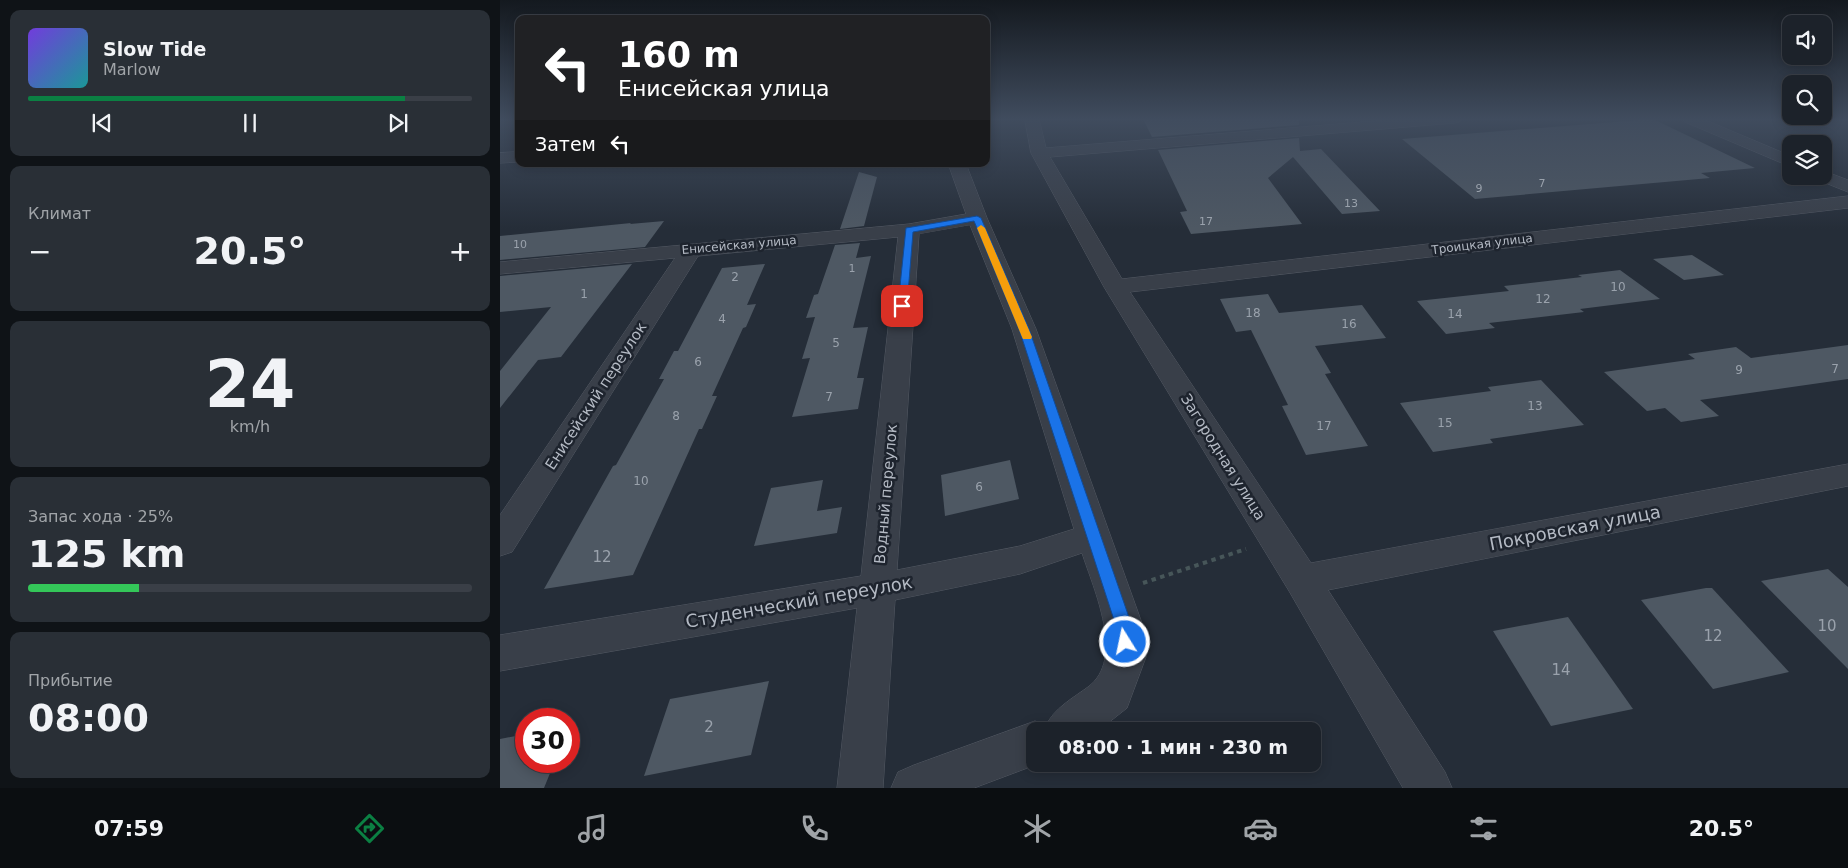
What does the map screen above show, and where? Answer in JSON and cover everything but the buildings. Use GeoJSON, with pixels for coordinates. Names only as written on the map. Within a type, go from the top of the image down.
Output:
{"type":"FeatureCollection","features":[{"type":"Feature","properties":{"kind":"street","name":"Загородная улица"},"geometry":{"type":"LineString","coordinates":[[1040,156],[1115,287],[1302,580],[1429,788]]}},
{"type":"Feature","properties":{"kind":"street"},"geometry":{"type":"LineString","coordinates":[[500,158],[515,157]]}},
{"type":"Feature","properties":{"kind":"street"},"geometry":{"type":"LineString","coordinates":[[959,167],[977,218],[1024,329],[1124,626],[1126,657],[1112,694],[1076,722]]}},
{"type":"Feature","properties":{"kind":"street"},"geometry":{"type":"LineString","coordinates":[[1832,180],[1848,187]]}},
{"type":"Feature","properties":{"kind":"street","name":"Троицкая улица"},"geometry":{"type":"LineString","coordinates":[[1115,287],[1848,202]]}},
{"type":"Feature","properties":{"kind":"street","name":"Енисейская улица"},"geometry":{"type":"LineString","coordinates":[[500,268],[909,230],[977,218]]}},
{"type":"Feature","properties":{"kind":"street","name":"Водный переулок"},"geometry":{"type":"LineString","coordinates":[[860,788],[909,230]]}},
{"type":"Feature","properties":{"kind":"street","name":"Енисейский переулок"},"geometry":{"type":"LineString","coordinates":[[500,542],[692,249]]}},
{"type":"Feature","properties":{"kind":"street","name":"Покровская улица"},"geometry":{"type":"LineString","coordinates":[[1302,580],[1848,475]]}},
{"type":"Feature","properties":{"kind":"street","name":"Студенческий переулок"},"geometry":{"type":"LineString","coordinates":[[500,653],[878,589],[1020,560],[1094,536]]}},
{"type":"Feature","properties":{"kind":"street"},"geometry":{"type":"LineString","coordinates":[[914,788],[1026,746]]}},
{"type":"Feature","properties":{"kind":"path"},"geometry":{"type":"LineString","coordinates":[[1112,594],[1275,539]]}},
{"type":"Feature","properties":{"kind":"slow traffic"},"geometry":{"type":"LineString","coordinates":[[981,228],[1027,337]]}},
{"type":"Feature","properties":{"kind":"route"},"geometry":{"type":"LineString","coordinates":[[902,306],[909,230],[977,218],[1024,329],[1124,626],[1125,642]]}}]}
